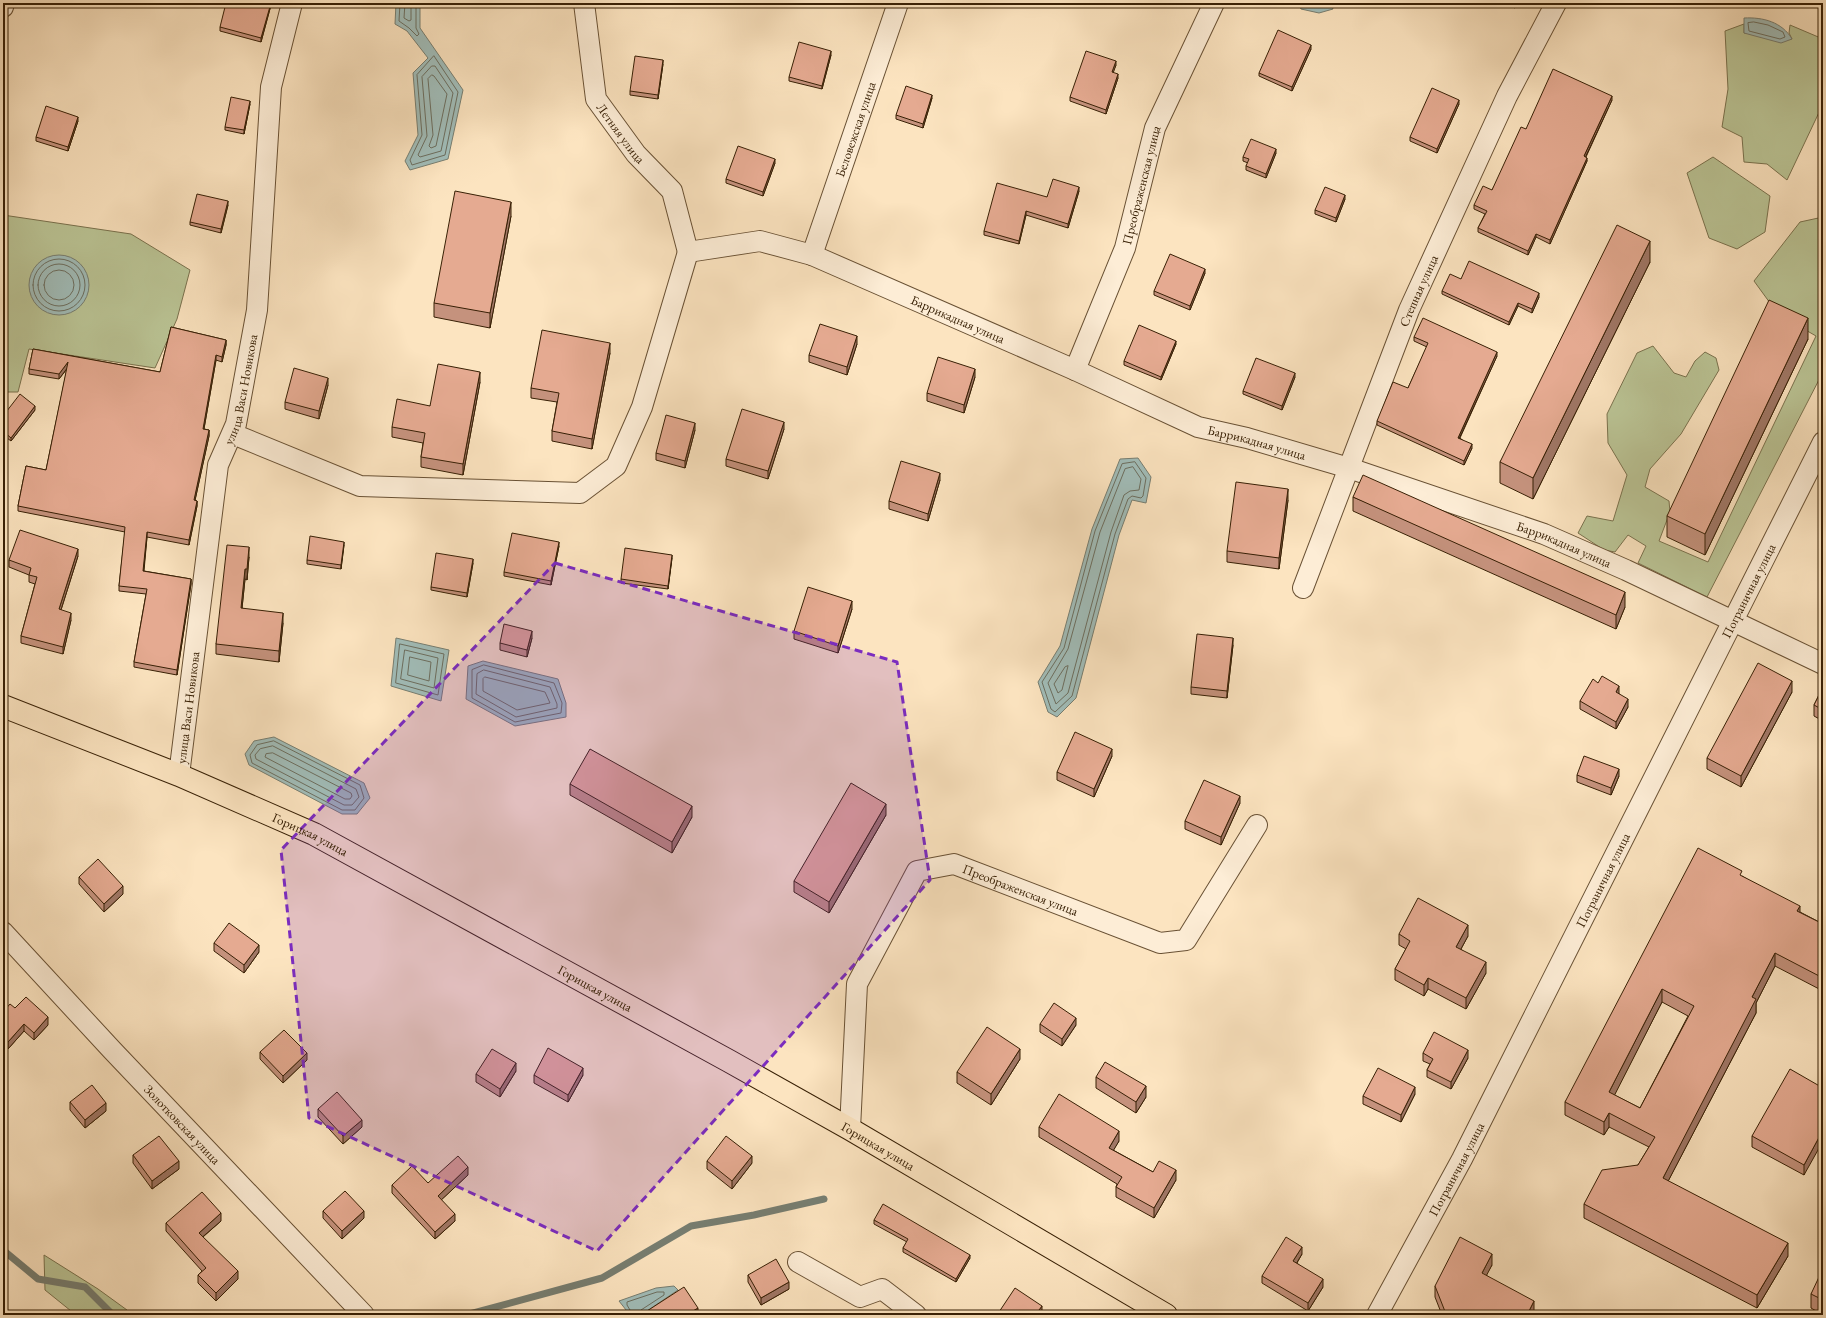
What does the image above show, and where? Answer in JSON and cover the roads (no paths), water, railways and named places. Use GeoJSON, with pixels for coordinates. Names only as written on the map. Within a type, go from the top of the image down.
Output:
{"type":"FeatureCollection","features":[{"type":"Feature","properties":{"kind":"main road","name":"Горицкая улица"},"geometry":{"type":"LineString","coordinates":[[3,706],[179,775],[314,834],[691,1040],[850,1129],[1166,1315]]}},
{"type":"Feature","properties":{"kind":"street"},"geometry":{"type":"LineString","coordinates":[[3,7],[4,3]]}},
{"type":"Feature","properties":{"kind":"street","name":"улица Васи Новикова"},"geometry":{"type":"LineString","coordinates":[[179,775],[218,465],[233,434],[257,310],[271,87],[292,3]]}},
{"type":"Feature","properties":{"kind":"street","name":"Летняя улица"},"geometry":{"type":"LineString","coordinates":[[584,3],[596,99],[636,154],[672,191],[688,252]]}},
{"type":"Feature","properties":{"kind":"street","name":"Беловежская улица"},"geometry":{"type":"LineString","coordinates":[[812,255],[898,3]]}},
{"type":"Feature","properties":{"kind":"street","name":"Преображенская улица"},"geometry":{"type":"LineString","coordinates":[[1075,370],[1125,248],[1155,128],[1214,3]]}},
{"type":"Feature","properties":{"kind":"street","name":"Степная улица"},"geometry":{"type":"LineString","coordinates":[[1303,588],[1409,310],[1506,96],[1556,3]]}},
{"type":"Feature","properties":{"kind":"street","name":"Баррикадная улица"},"geometry":{"type":"LineString","coordinates":[[688,252],[760,241],[812,255],[1075,370],[1198,427],[1246,438],[1349,468],[1544,534],[1626,570],[1823,664]]}},
{"type":"Feature","properties":{"kind":"street"},"geometry":{"type":"LineString","coordinates":[[233,434],[360,486],[580,493],[616,466],[642,407],[688,252]]}},
{"type":"Feature","properties":{"kind":"street","name":"Пограничная улица"},"geometry":{"type":"LineString","coordinates":[[1377,1315],[1465,1152],[1734,622],[1823,442]]}},
{"type":"Feature","properties":{"kind":"street","name":"Преображенская улица"},"geometry":{"type":"LineString","coordinates":[[850,1129],[857,984],[917,871],[954,864],[1160,943],[1186,940],[1257,825]]}},
{"type":"Feature","properties":{"kind":"street","name":"Золотковская улица"},"geometry":{"type":"LineString","coordinates":[[3,932],[112,1050],[364,1315]]}},
{"type":"Feature","properties":{"kind":"street"},"geometry":{"type":"LineString","coordinates":[[798,1262],[860,1297],[882,1289],[916,1315]]}},
{"type":"Feature","properties":{"kind":"water"},"geometry":{"type":"Polygon","coordinates":[[[396,3],[420,3],[420,28],[463,90],[448,159],[410,170],[405,161],[418,135],[413,73],[428,58],[407,31],[395,24],[396,3]]]}},
{"type":"Feature","properties":{"kind":"water"},"geometry":{"type":"Polygon","coordinates":[[[1298,3],[1331,3],[1333,9],[1319,13],[1301,9],[1298,3]]]}},
{"type":"Feature","properties":{"kind":"water"},"geometry":{"type":"Polygon","coordinates":[[[1744,18],[1758,18],[1771,22],[1783,28],[1792,39],[1781,43],[1744,33],[1744,18]]]}},
{"type":"Feature","properties":{"kind":"water"},"geometry":{"type":"Polygon","coordinates":[[[53,255],[65,255],[76,260],[84,268],[89,279],[87,297],[76,310],[65,315],[53,315],[42,310],[34,302],[29,291],[29,279],[34,268],[42,260],[53,255]]]}},
{"type":"Feature","properties":{"kind":"water"},"geometry":{"type":"Polygon","coordinates":[[[1138,458],[1151,477],[1146,503],[1132,500],[1119,535],[1076,698],[1057,717],[1048,712],[1038,682],[1060,646],[1092,529],[1120,459],[1138,458]]]}},
{"type":"Feature","properties":{"kind":"water"},"geometry":{"type":"Polygon","coordinates":[[[396,638],[449,650],[441,701],[391,686],[396,638]]]}},
{"type":"Feature","properties":{"kind":"water"},"geometry":{"type":"Polygon","coordinates":[[[483,661],[558,679],[566,703],[566,717],[515,726],[466,699],[468,666],[483,661]]]}},
{"type":"Feature","properties":{"kind":"water"},"geometry":{"type":"Polygon","coordinates":[[[274,737],[364,783],[370,798],[357,814],[342,814],[249,765],[245,754],[254,741],[274,737]]]}},
{"type":"Feature","properties":{"kind":"water"},"geometry":{"type":"Polygon","coordinates":[[[674,1286],[678,1290],[641,1315],[630,1315],[619,1301],[656,1288],[674,1286]]]}},
{"type":"Feature","properties":{"kind":"waterway"},"geometry":{"type":"LineString","coordinates":[[466,1315],[602,1278],[691,1226],[754,1215],[824,1199]]}},
{"type":"Feature","properties":{"kind":"waterway"},"geometry":{"type":"LineString","coordinates":[[3,1250],[38,1279],[85,1287],[113,1315]]}}]}
